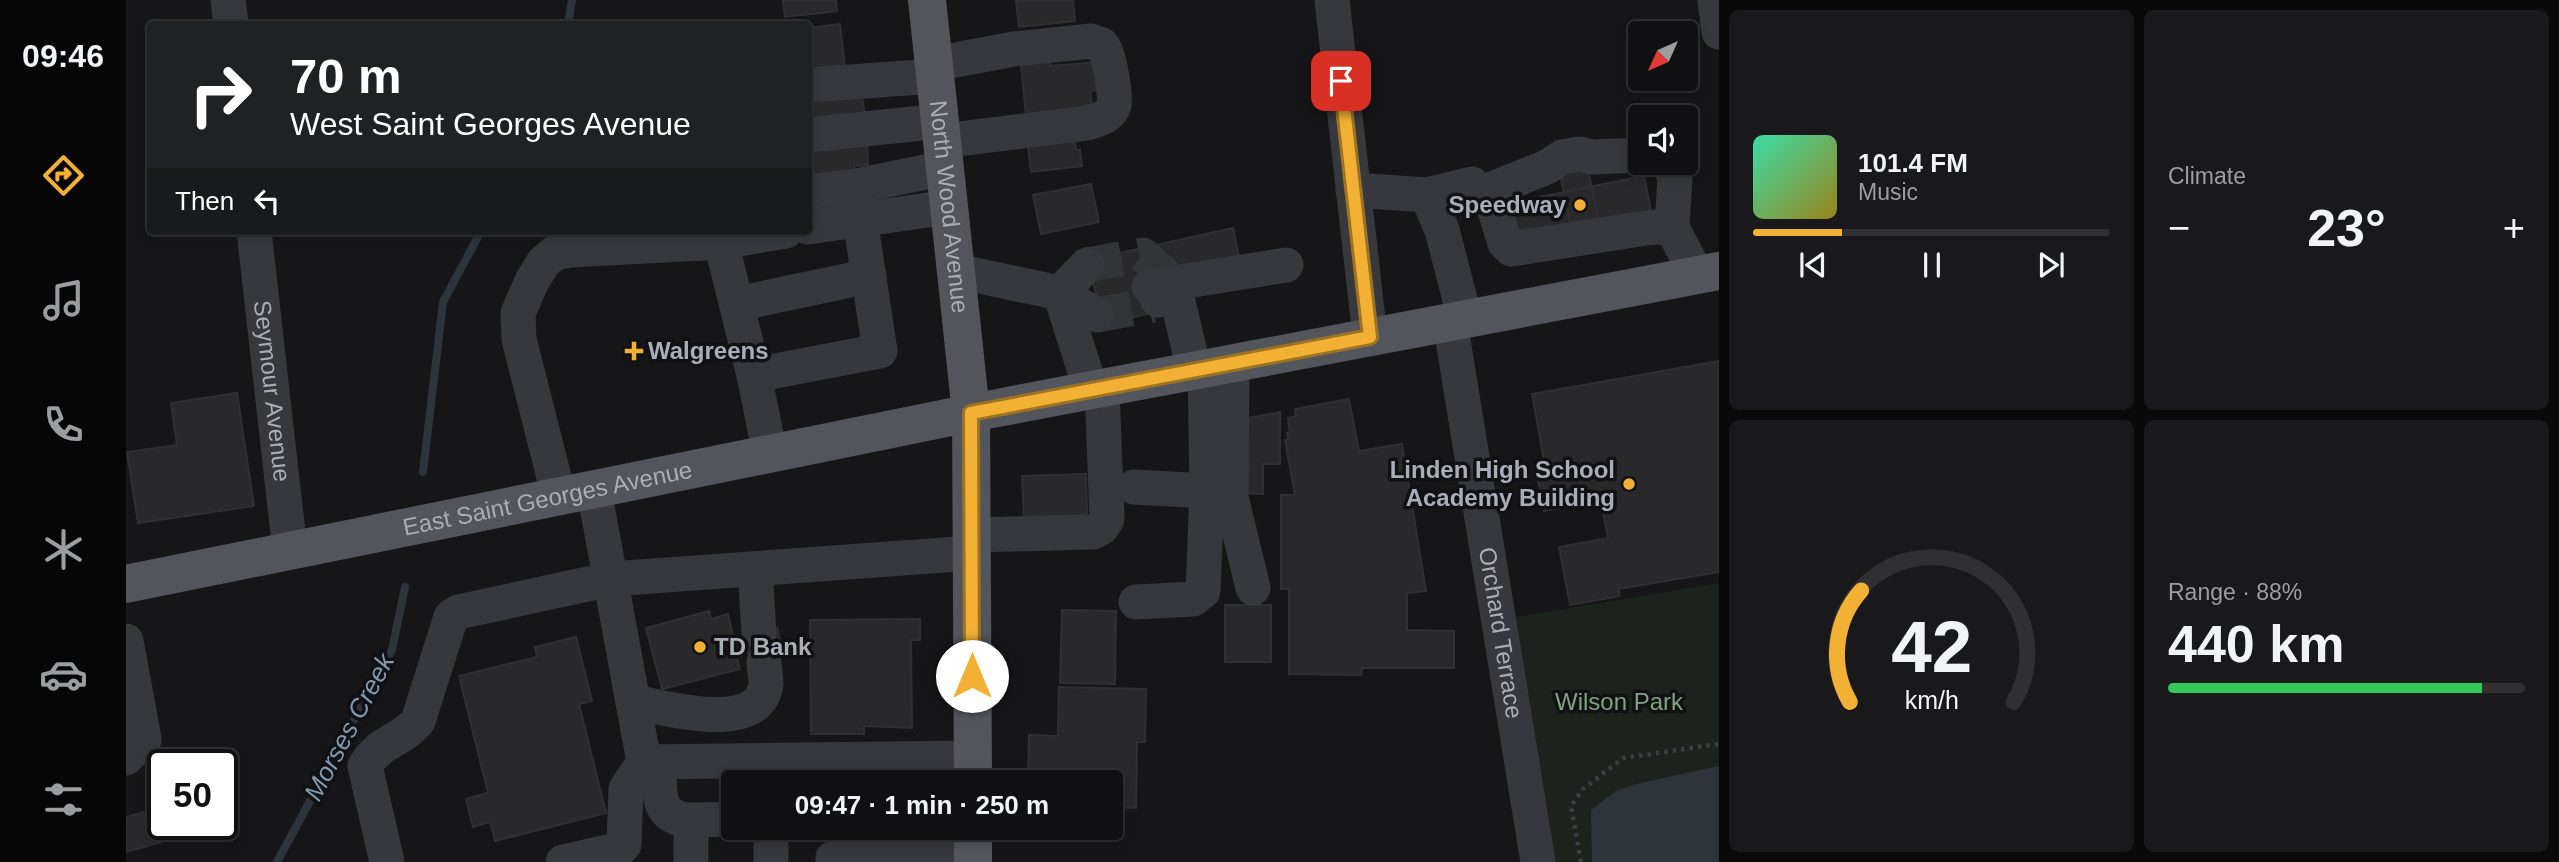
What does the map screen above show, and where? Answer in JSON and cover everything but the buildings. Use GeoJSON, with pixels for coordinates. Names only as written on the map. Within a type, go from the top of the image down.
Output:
{"type":"FeatureCollection","features":[{"type":"Feature","properties":{"kind":"main road","name":"North Wood Avenue"},"geometry":{"type":"LineString","coordinates":[[927,0],[971,413],[973,770]]}},
{"type":"Feature","properties":{"kind":"main road","name":"East Saint Georges Avenue"},"geometry":{"type":"LineString","coordinates":[[126,584],[971,413],[1708,273]]}},
{"type":"Feature","properties":{"kind":"street"},"geometry":{"type":"LineString","coordinates":[[228,0],[231,21]]}},
{"type":"Feature","properties":{"kind":"street"},"geometry":{"type":"LineString","coordinates":[[1332,0],[1370,337]]}},
{"type":"Feature","properties":{"kind":"street"},"geometry":{"type":"LineString","coordinates":[[1715,0],[1719,32]]}},
{"type":"Feature","properties":{"kind":"street"},"geometry":{"type":"LineString","coordinates":[[812,85],[934,70],[1014,49],[1091,41],[1102,45],[1109,56],[1114,105],[1108,114],[1087,123],[942,144],[812,135]]}},
{"type":"Feature","properties":{"kind":"street"},"geometry":{"type":"LineString","coordinates":[[812,191],[862,185],[942,144]]}},
{"type":"Feature","properties":{"kind":"street"},"geometry":{"type":"LineString","coordinates":[[1482,193],[1547,167],[1562,157],[1579,154],[1594,157],[1628,156]]}},
{"type":"Feature","properties":{"kind":"street"},"geometry":{"type":"LineString","coordinates":[[1674,175],[1672,228],[1708,273]]}},
{"type":"Feature","properties":{"kind":"street"},"geometry":{"type":"LineString","coordinates":[[1353,190],[1427,195],[1472,184],[1493,204],[1505,243],[1511,249],[1653,227],[1672,228]]}},
{"type":"Feature","properties":{"kind":"street","name":"Orchard Terrace"},"geometry":{"type":"LineString","coordinates":[[1427,195],[1442,230],[1457,320],[1538,862]]}},
{"type":"Feature","properties":{"kind":"street"},"geometry":{"type":"LineString","coordinates":[[812,226],[949,207]]}},
{"type":"Feature","properties":{"kind":"street"},"geometry":{"type":"LineString","coordinates":[[754,375],[880,351],[860,219]]}},
{"type":"Feature","properties":{"kind":"street","name":"Seymour Avenue"},"geometry":{"type":"LineString","coordinates":[[254,235],[290,551]]}},
{"type":"Feature","properties":{"kind":"street"},"geometry":{"type":"LineString","coordinates":[[721,819],[691,820],[671,816],[664,810],[633,702],[611,579],[519,339],[518,313],[542,263],[554,253],[721,242],[762,235]]}},
{"type":"Feature","properties":{"kind":"street"},"geometry":{"type":"LineString","coordinates":[[721,242],[754,375],[770,454]]}},
{"type":"Feature","properties":{"kind":"street"},"geometry":{"type":"LineString","coordinates":[[1253,589],[1230,497],[1210,367],[1161,289],[1286,265]]}},
{"type":"Feature","properties":{"kind":"street"},"geometry":{"type":"LineString","coordinates":[[956,271],[1060,293],[1093,292]]}},
{"type":"Feature","properties":{"kind":"street"},"geometry":{"type":"LineString","coordinates":[[737,304],[869,276]]}},
{"type":"Feature","properties":{"kind":"street"},"geometry":{"type":"LineString","coordinates":[[387,862],[365,765],[375,750],[412,728],[418,721],[451,617],[458,612],[611,579],[754,569],[1093,533],[1101,528],[1107,519],[1096,389],[1060,293]]}},
{"type":"Feature","properties":{"kind":"street"},"geometry":{"type":"LineString","coordinates":[[1136,602],[1193,599],[1203,590],[1210,367]]}},
{"type":"Feature","properties":{"kind":"street"},"geometry":{"type":"LineString","coordinates":[[1134,487],[1207,491]]}},
{"type":"Feature","properties":{"kind":"street"},"geometry":{"type":"LineString","coordinates":[[633,702],[717,716],[737,713],[755,705],[766,683],[754,569]]}},
{"type":"Feature","properties":{"kind":"street"},"geometry":{"type":"LineString","coordinates":[[126,641],[145,739],[126,758]]}},
{"type":"Feature","properties":{"kind":"street"},"geometry":{"type":"LineString","coordinates":[[563,862],[620,849],[624,844],[626,789],[652,762],[801,770]]}},
{"type":"Feature","properties":{"kind":"street"},"geometry":{"type":"LineString","coordinates":[[691,820],[691,862]]}},
{"type":"Feature","properties":{"kind":"street"},"geometry":{"type":"LineString","coordinates":[[771,840],[771,862]]}},
{"type":"Feature","properties":{"kind":"street"},"geometry":{"type":"LineString","coordinates":[[833,862],[833,858],[973,849]]}},
{"type":"Feature","properties":{"kind":"path"},"geometry":{"type":"LineString","coordinates":[[1581,862],[1572,806],[1583,789],[1606,769],[1623,758],[1719,744]]}},
{"type":"Feature","properties":{"kind":"green space","name":"Wilson Park"},"geometry":{"type":"Polygon","coordinates":[[[1719,583],[1719,862],[1546,862],[1504,619],[1719,583]]]}},
{"type":"Feature","properties":{"kind":"shaded area"},"geometry":{"type":"Polygon","coordinates":[[[1719,766],[1719,862],[1592,862],[1591,810],[1616,791],[1719,766]]]}},
{"type":"Feature","properties":{"kind":"waterway","name":"Morses Creek"},"geometry":{"type":"LineString","coordinates":[[568,21],[572,0]]}},
{"type":"Feature","properties":{"kind":"waterway","name":"Morses Creek"},"geometry":{"type":"LineString","coordinates":[[423,472],[443,302],[479,235]]}},
{"type":"Feature","properties":{"kind":"waterway","name":"Morses Creek"},"geometry":{"type":"LineString","coordinates":[[277,862],[392,650],[405,587]]}},
{"type":"Feature","properties":{"kind":"tunnel"},"geometry":{"type":"LineString","coordinates":[[1087,265],[1143,255],[1170,280]]}},
{"type":"Feature","properties":{"kind":"tunnel"},"geometry":{"type":"LineString","coordinates":[[1097,315],[1153,305]]}},
{"type":"Feature","properties":{"kind":"place","name":"Speedway"},"geometry":{"type":"Point","coordinates":[1580,205]}},
{"type":"Feature","properties":{"kind":"place","name":"Walgreens"},"geometry":{"type":"Point","coordinates":[634,351]}},
{"type":"Feature","properties":{"kind":"place","name":"Linden High School Academy Building"},"geometry":{"type":"Point","coordinates":[1629,484]}},
{"type":"Feature","properties":{"kind":"place","name":"TD Bank"},"geometry":{"type":"Point","coordinates":[700,647]}},
{"type":"Feature","properties":{"kind":"route"},"geometry":{"type":"LineString","coordinates":[[972,676],[971,413],[1370,337],[1341,81]]}}]}
